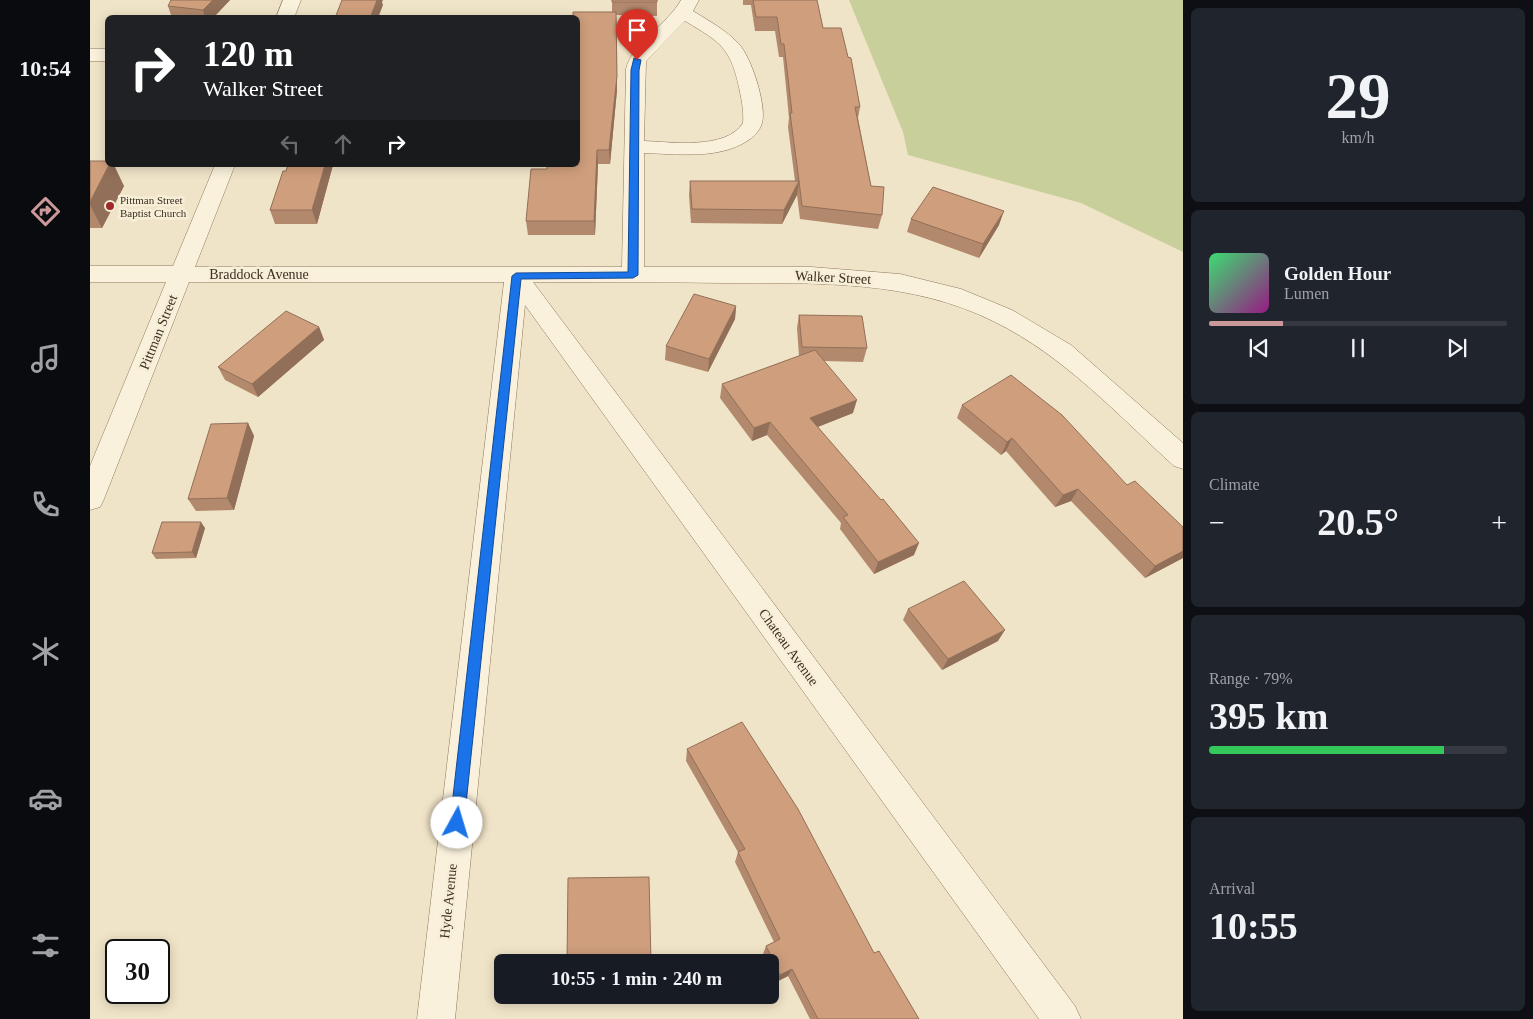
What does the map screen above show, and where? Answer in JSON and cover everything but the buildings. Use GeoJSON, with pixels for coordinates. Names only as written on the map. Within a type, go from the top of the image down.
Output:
{"type":"FeatureCollection","features":[{"type":"Feature","properties":{"kind":"street"},"geometry":{"type":"LineString","coordinates":[[286,15],[292,0]]}},
{"type":"Feature","properties":{"kind":"street"},"geometry":{"type":"LineString","coordinates":[[633,275],[634,147],[635,70],[637,60],[687,6],[738,52],[744,64],[754,121],[748,130],[734,140],[716,146],[634,147]]}},
{"type":"Feature","properties":{"kind":"street"},"geometry":{"type":"LineString","coordinates":[[90,55],[105,55]]}},
{"type":"Feature","properties":{"kind":"street","name":"Pittman Street"},"geometry":{"type":"LineString","coordinates":[[90,499],[224,167]]}},
{"type":"Feature","properties":{"kind":"street","name":"Braddock Avenue"},"geometry":{"type":"LineString","coordinates":[[90,274],[427,274]]}},
{"type":"Feature","properties":{"kind":"street","name":"Walker Street"},"geometry":{"type":"LineString","coordinates":[[427,274],[516,276],[811,274],[900,282],[953,295],[1004,316],[1062,351],[1183,459]]}},
{"type":"Feature","properties":{"kind":"street","name":"Hyde Avenue"},"geometry":{"type":"LineString","coordinates":[[436,1019],[516,276]]}},
{"type":"Feature","properties":{"kind":"street","name":"Chateau Avenue"},"geometry":{"type":"LineString","coordinates":[[516,276],[1062,1019]]}},
{"type":"Feature","properties":{"kind":"green space"},"geometry":{"type":"Polygon","coordinates":[[[849,0],[1183,0],[1183,252],[1081,203],[908,155],[903,132],[849,0]]]}},
{"type":"Feature","properties":{"kind":"place","name":"Pittman Street Baptist Church"},"geometry":{"type":"Point","coordinates":[110,206]}},
{"type":"Feature","properties":{"kind":"route"},"geometry":{"type":"LineString","coordinates":[[457,823],[516,276],[633,275],[635,70],[637,60]]}}]}
